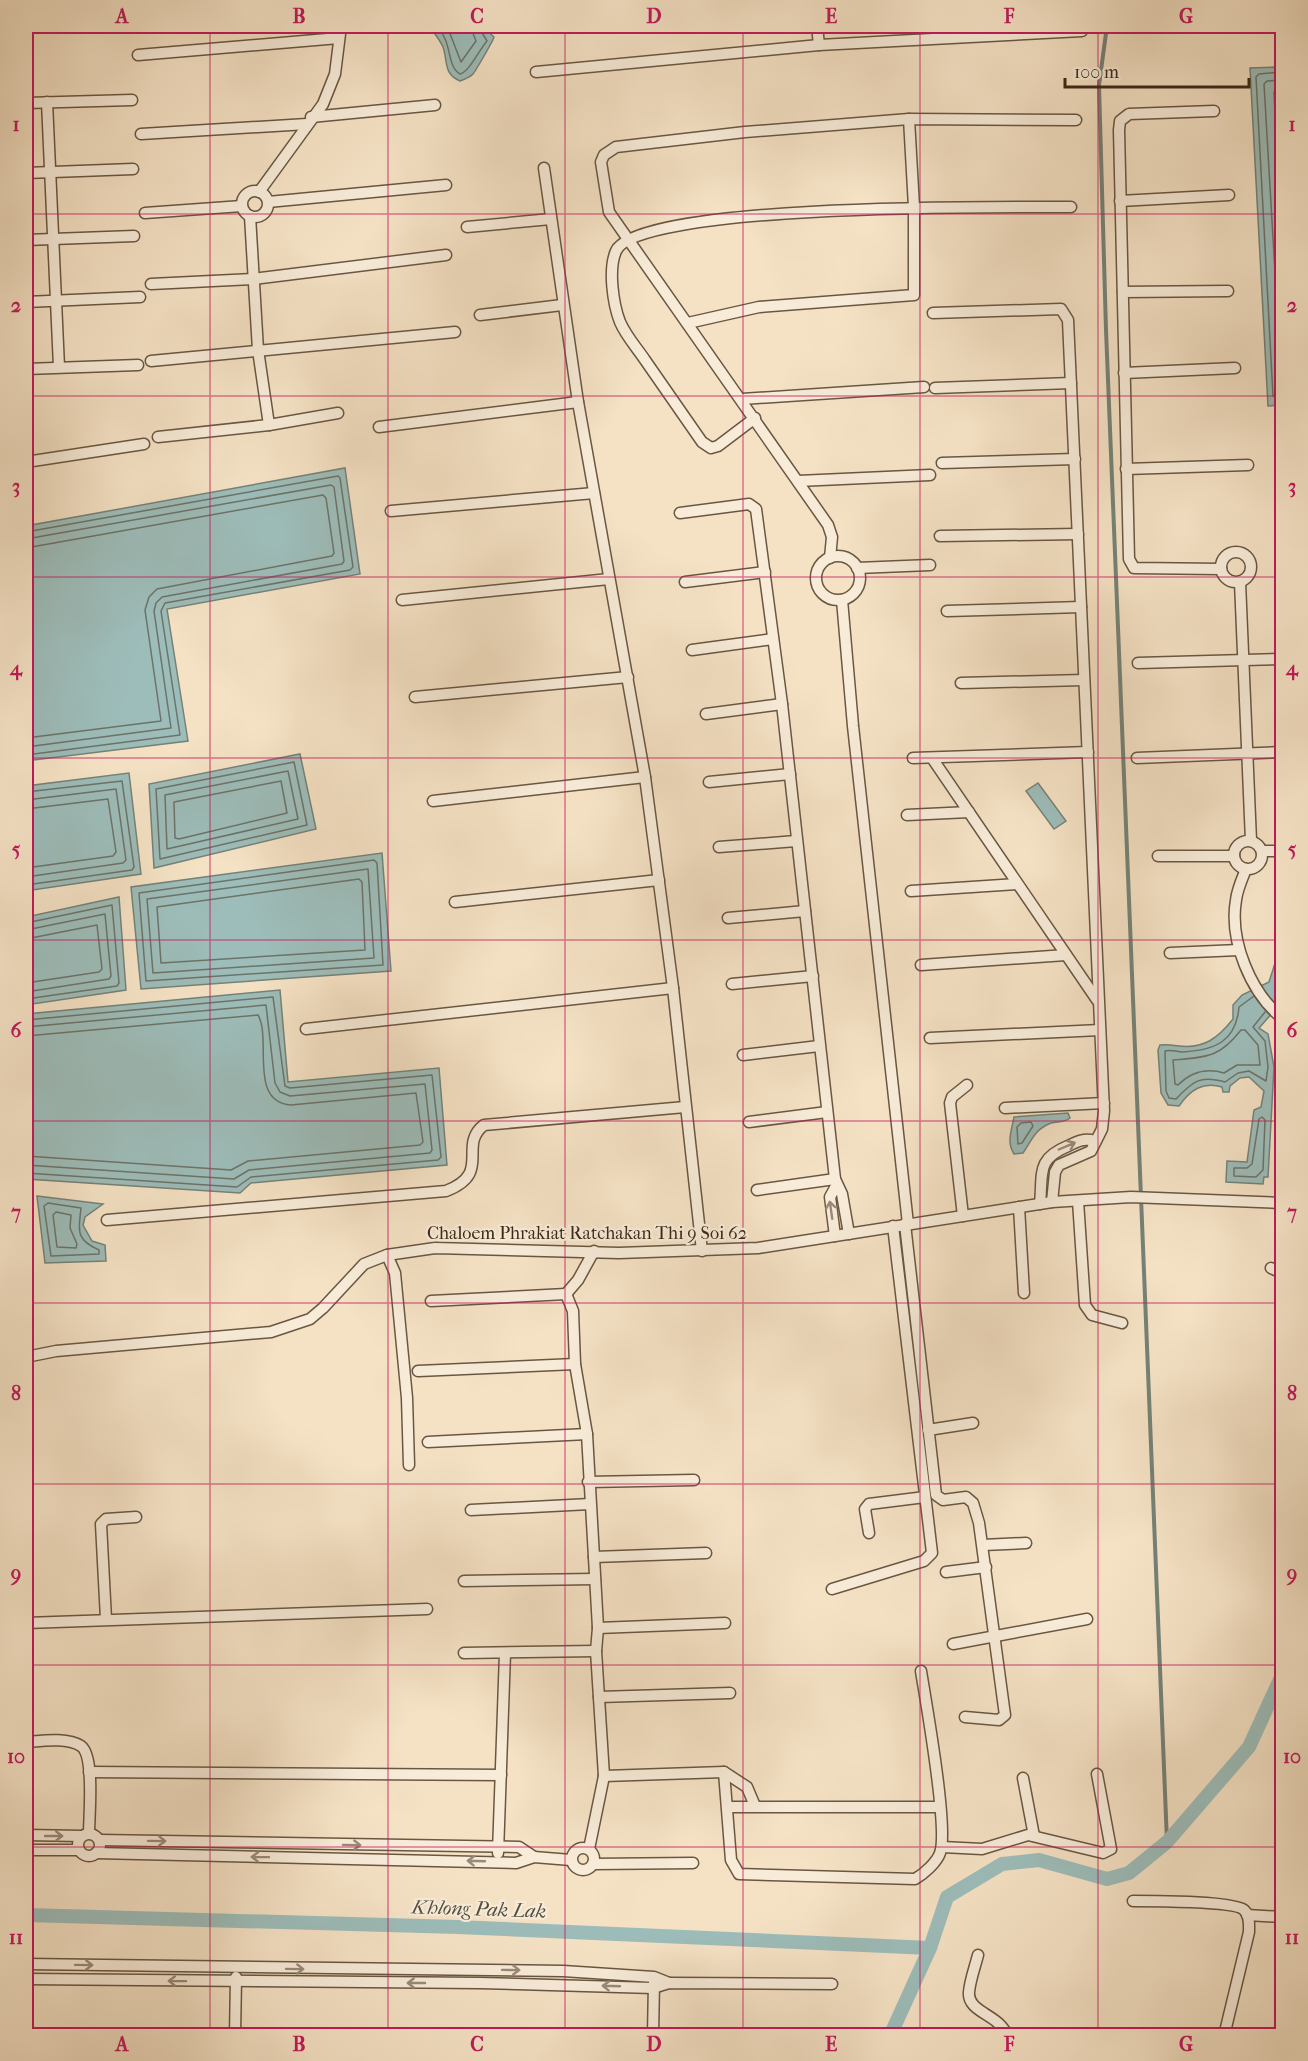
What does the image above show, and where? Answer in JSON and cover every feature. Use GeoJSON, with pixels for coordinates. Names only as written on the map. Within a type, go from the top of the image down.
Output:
{"type":"FeatureCollection","features":[{"type":"Feature","properties":{"kind":"street"},"geometry":{"type":"LineString","coordinates":[[259,192],[309,120],[323,104],[333,80],[341,26]]}},
{"type":"Feature","properties":{"kind":"street"},"geometry":{"type":"LineString","coordinates":[[818,26],[819,45]]}},
{"type":"Feature","properties":{"kind":"street"},"geometry":{"type":"LineString","coordinates":[[536,72],[819,45],[1082,31]]}},
{"type":"Feature","properties":{"kind":"street"},"geometry":{"type":"LineString","coordinates":[[138,56],[339,38]]}},
{"type":"Feature","properties":{"kind":"street"},"geometry":{"type":"LineString","coordinates":[[26,103],[132,100]]}},
{"type":"Feature","properties":{"kind":"street"},"geometry":{"type":"LineString","coordinates":[[47,102],[60,368]]}},
{"type":"Feature","properties":{"kind":"street"},"geometry":{"type":"LineString","coordinates":[[141,134],[309,120],[435,105]]}},
{"type":"Feature","properties":{"kind":"street"},"geometry":{"type":"LineString","coordinates":[[1214,111],[1124,116],[1119,121],[1120,201],[1126,469],[1131,566],[1146,569],[1221,569]]}},
{"type":"Feature","properties":{"kind":"street"},"geometry":{"type":"LineString","coordinates":[[688,322],[759,307],[914,295],[914,207],[909,119]]}},
{"type":"Feature","properties":{"kind":"street"},"geometry":{"type":"LineString","coordinates":[[830,558],[832,537],[828,525],[609,212],[601,162],[604,155],[616,147],[745,132],[909,119],[1076,120]]}},
{"type":"Feature","properties":{"kind":"street"},"geometry":{"type":"LineString","coordinates":[[544,168],[562,305],[578,402],[645,777],[673,988],[684,1107],[702,1251]]}},
{"type":"Feature","properties":{"kind":"street"},"geometry":{"type":"LineString","coordinates":[[26,173],[133,169]]}},
{"type":"Feature","properties":{"kind":"street"},"geometry":{"type":"LineString","coordinates":[[268,202],[446,184]]}},
{"type":"Feature","properties":{"kind":"street"},"geometry":{"type":"LineString","coordinates":[[268,202],[259,192],[250,192],[243,198],[242,206],[250,216],[258,350],[269,425]]}},
{"type":"Feature","properties":{"kind":"street"},"geometry":{"type":"LineString","coordinates":[[1120,201],[1229,195]]}},
{"type":"Feature","properties":{"kind":"street"},"geometry":{"type":"LineString","coordinates":[[250,216],[263,214],[268,202]]}},
{"type":"Feature","properties":{"kind":"street"},"geometry":{"type":"LineString","coordinates":[[145,213],[242,206]]}},
{"type":"Feature","properties":{"kind":"street"},"geometry":{"type":"LineString","coordinates":[[755,418],[718,446],[711,448],[702,442],[620,322],[612,266],[617,248],[629,240],[681,225],[797,212],[914,207],[1071,207]]}},
{"type":"Feature","properties":{"kind":"street"},"geometry":{"type":"LineString","coordinates":[[467,227],[551,219]]}},
{"type":"Feature","properties":{"kind":"street"},"geometry":{"type":"LineString","coordinates":[[26,240],[134,236]]}},
{"type":"Feature","properties":{"kind":"street"},"geometry":{"type":"LineString","coordinates":[[151,284],[253,279],[446,255]]}},
{"type":"Feature","properties":{"kind":"street"},"geometry":{"type":"LineString","coordinates":[[1123,292],[1228,291]]}},
{"type":"Feature","properties":{"kind":"street"},"geometry":{"type":"LineString","coordinates":[[26,302],[140,297]]}},
{"type":"Feature","properties":{"kind":"street"},"geometry":{"type":"LineString","coordinates":[[480,315],[562,305]]}},
{"type":"Feature","properties":{"kind":"street"},"geometry":{"type":"LineString","coordinates":[[933,313],[1061,309],[1068,320],[1097,1000],[1104,1103],[1102,1129],[1091,1151],[1059,1165],[1055,1172],[1052,1203]]}},
{"type":"Feature","properties":{"kind":"street"},"geometry":{"type":"LineString","coordinates":[[151,361],[455,332]]}},
{"type":"Feature","properties":{"kind":"street"},"geometry":{"type":"LineString","coordinates":[[26,369],[138,365]]}},
{"type":"Feature","properties":{"kind":"street"},"geometry":{"type":"LineString","coordinates":[[1124,373],[1235,368]]}},
{"type":"Feature","properties":{"kind":"street"},"geometry":{"type":"LineString","coordinates":[[742,399],[929,387],[1071,383]]}},
{"type":"Feature","properties":{"kind":"street"},"geometry":{"type":"LineString","coordinates":[[379,427],[578,402]]}},
{"type":"Feature","properties":{"kind":"street"},"geometry":{"type":"LineString","coordinates":[[158,437],[269,425],[338,413]]}},
{"type":"Feature","properties":{"kind":"street"},"geometry":{"type":"LineString","coordinates":[[26,462],[144,444]]}},
{"type":"Feature","properties":{"kind":"street"},"geometry":{"type":"LineString","coordinates":[[942,463],[1075,459]]}},
{"type":"Feature","properties":{"kind":"street"},"geometry":{"type":"LineString","coordinates":[[1126,469],[1248,465]]}},
{"type":"Feature","properties":{"kind":"street"},"geometry":{"type":"LineString","coordinates":[[798,481],[930,475]]}},
{"type":"Feature","properties":{"kind":"street"},"geometry":{"type":"LineString","coordinates":[[391,511],[594,493]]}},
{"type":"Feature","properties":{"kind":"street"},"geometry":{"type":"LineString","coordinates":[[680,513],[753,505],[758,518],[782,704],[836,1182],[842,1194],[849,1234]]}},
{"type":"Feature","properties":{"kind":"street"},"geometry":{"type":"LineString","coordinates":[[940,536],[1078,534]]}},
{"type":"Feature","properties":{"kind":"street"},"geometry":{"type":"LineString","coordinates":[[1234,552],[1245,555],[1251,564],[1249,576],[1240,582],[1225,578],[1221,569],[1221,562],[1228,554],[1234,552]]}},
{"type":"Feature","properties":{"kind":"street"},"geometry":{"type":"LineString","coordinates":[[857,568],[860,581],[854,593],[842,600],[822,593],[816,581],[819,567],[830,558],[842,557],[857,568],[930,565]]}},
{"type":"Feature","properties":{"kind":"street"},"geometry":{"type":"LineString","coordinates":[[685,582],[765,572]]}},
{"type":"Feature","properties":{"kind":"street"},"geometry":{"type":"LineString","coordinates":[[402,600],[609,579]]}},
{"type":"Feature","properties":{"kind":"street"},"geometry":{"type":"LineString","coordinates":[[1240,582],[1251,841],[1262,851],[1282,851]]}},
{"type":"Feature","properties":{"kind":"street"},"geometry":{"type":"LineString","coordinates":[[842,600],[853,726],[936,1496],[943,1500],[970,1499],[975,1508],[983,1545],[1005,1715],[999,1720],[965,1716]]}},
{"type":"Feature","properties":{"kind":"street"},"geometry":{"type":"LineString","coordinates":[[947,611],[1081,607]]}},
{"type":"Feature","properties":{"kind":"street"},"geometry":{"type":"LineString","coordinates":[[692,650],[773,639]]}},
{"type":"Feature","properties":{"kind":"street"},"geometry":{"type":"LineString","coordinates":[[1138,663],[1282,659]]}},
{"type":"Feature","properties":{"kind":"street"},"geometry":{"type":"LineString","coordinates":[[415,697],[628,677]]}},
{"type":"Feature","properties":{"kind":"street"},"geometry":{"type":"LineString","coordinates":[[961,683],[1084,680]]}},
{"type":"Feature","properties":{"kind":"street"},"geometry":{"type":"LineString","coordinates":[[706,714],[782,704]]}},
{"type":"Feature","properties":{"kind":"street"},"geometry":{"type":"LineString","coordinates":[[913,758],[1088,752]]}},
{"type":"Feature","properties":{"kind":"street"},"geometry":{"type":"LineString","coordinates":[[1137,758],[1282,752]]}},
{"type":"Feature","properties":{"kind":"street"},"geometry":{"type":"LineString","coordinates":[[932,758],[1097,1000]]}},
{"type":"Feature","properties":{"kind":"street"},"geometry":{"type":"LineString","coordinates":[[709,782],[790,774]]}},
{"type":"Feature","properties":{"kind":"street"},"geometry":{"type":"LineString","coordinates":[[433,801],[645,777]]}},
{"type":"Feature","properties":{"kind":"street"},"geometry":{"type":"LineString","coordinates":[[907,815],[969,812]]}},
{"type":"Feature","properties":{"kind":"street"},"geometry":{"type":"LineString","coordinates":[[719,847],[796,841]]}},
{"type":"Feature","properties":{"kind":"street"},"geometry":{"type":"LineString","coordinates":[[1251,841],[1238,846],[1234,856],[1239,866],[1246,869],[1257,866],[1262,851]]}},
{"type":"Feature","properties":{"kind":"street"},"geometry":{"type":"LineString","coordinates":[[1158,856],[1234,856]]}},
{"type":"Feature","properties":{"kind":"street"},"geometry":{"type":"LineString","coordinates":[[1246,869],[1236,900],[1239,950],[1256,988],[1278,1015]]}},
{"type":"Feature","properties":{"kind":"street"},"geometry":{"type":"LineString","coordinates":[[455,902],[659,880]]}},
{"type":"Feature","properties":{"kind":"street"},"geometry":{"type":"LineString","coordinates":[[911,891],[1017,884]]}},
{"type":"Feature","properties":{"kind":"street"},"geometry":{"type":"LineString","coordinates":[[728,918],[805,911]]}},
{"type":"Feature","properties":{"kind":"street"},"geometry":{"type":"LineString","coordinates":[[1170,953],[1239,950]]}},
{"type":"Feature","properties":{"kind":"street"},"geometry":{"type":"LineString","coordinates":[[921,965],[1066,955]]}},
{"type":"Feature","properties":{"kind":"street"},"geometry":{"type":"LineString","coordinates":[[732,984],[813,976]]}},
{"type":"Feature","properties":{"kind":"street"},"geometry":{"type":"LineString","coordinates":[[306,1029],[673,988]]}},
{"type":"Feature","properties":{"kind":"street"},"geometry":{"type":"LineString","coordinates":[[930,1038],[1100,1029]]}},
{"type":"Feature","properties":{"kind":"street"},"geometry":{"type":"LineString","coordinates":[[743,1055],[819,1046]]}},
{"type":"Feature","properties":{"kind":"street"},"geometry":{"type":"LineString","coordinates":[[963,1216],[950,1103],[952,1097],[967,1085]]}},
{"type":"Feature","properties":{"kind":"street"},"geometry":{"type":"LineString","coordinates":[[1005,1108],[1104,1103]]}},
{"type":"Feature","properties":{"kind":"street"},"geometry":{"type":"LineString","coordinates":[[107,1220],[446,1191],[459,1186],[470,1175],[476,1131],[484,1125],[684,1107]]}},
{"type":"Feature","properties":{"kind":"street"},"geometry":{"type":"LineString","coordinates":[[749,1122],[828,1112]]}},
{"type":"Feature","properties":{"kind":"street"},"geometry":{"type":"LineString","coordinates":[[1040,1204],[1047,1156],[1084,1138],[1095,1141]]}},
{"type":"Feature","properties":{"kind":"street"},"geometry":{"type":"LineString","coordinates":[[1282,1178],[1282,1203]]}},
{"type":"Feature","properties":{"kind":"street"},"geometry":{"type":"LineString","coordinates":[[757,1191],[836,1182]]}},
{"type":"Feature","properties":{"kind":"street"},"geometry":{"type":"LineString","coordinates":[[835,1236],[830,1197],[836,1182]]}},
{"type":"Feature","properties":{"kind":"street","name":"Chaloem Phrakiat Ratchakan Thi 9 Soi 62"},"geometry":{"type":"LineString","coordinates":[[26,1357],[56,1351],[271,1332],[310,1318],[323,1308],[364,1264],[387,1255],[435,1248],[702,1251],[758,1248],[1052,1203],[1131,1197],[1282,1203]]}},
{"type":"Feature","properties":{"kind":"street"},"geometry":{"type":"LineString","coordinates":[[1078,1201],[1087,1310],[1092,1315],[1122,1323]]}},
{"type":"Feature","properties":{"kind":"street"},"geometry":{"type":"LineString","coordinates":[[1019,1207],[1024,1293]]}},
{"type":"Feature","properties":{"kind":"street"},"geometry":{"type":"LineString","coordinates":[[832,1589],[930,1558],[932,1553],[893,1226]]}},
{"type":"Feature","properties":{"kind":"street"},"geometry":{"type":"LineString","coordinates":[[431,1301],[566,1294],[578,1280],[594,1251]]}},
{"type":"Feature","properties":{"kind":"street"},"geometry":{"type":"LineString","coordinates":[[387,1255],[395,1273],[407,1398],[409,1466]]}},
{"type":"Feature","properties":{"kind":"street"},"geometry":{"type":"LineString","coordinates":[[1271,1268],[1282,1273]]}},
{"type":"Feature","properties":{"kind":"street"},"geometry":{"type":"LineString","coordinates":[[566,1294],[573,1311],[575,1364],[587,1434],[604,1776],[589,1849],[594,1856],[593,1864],[588,1869],[580,1870],[571,1860]]}},
{"type":"Feature","properties":{"kind":"street"},"geometry":{"type":"LineString","coordinates":[[418,1371],[575,1364]]}},
{"type":"Feature","properties":{"kind":"street"},"geometry":{"type":"LineString","coordinates":[[928,1430],[973,1423]]}},
{"type":"Feature","properties":{"kind":"street"},"geometry":{"type":"LineString","coordinates":[[428,1442],[587,1434]]}},
{"type":"Feature","properties":{"kind":"street"},"geometry":{"type":"LineString","coordinates":[[588,1482],[694,1480]]}},
{"type":"Feature","properties":{"kind":"street"},"geometry":{"type":"LineString","coordinates":[[868,1533],[865,1509],[869,1504],[925,1497]]}},
{"type":"Feature","properties":{"kind":"street"},"geometry":{"type":"LineString","coordinates":[[471,1510],[590,1504]]}},
{"type":"Feature","properties":{"kind":"street"},"geometry":{"type":"LineString","coordinates":[[106,1619],[101,1524],[106,1519],[136,1517]]}},
{"type":"Feature","properties":{"kind":"street"},"geometry":{"type":"LineString","coordinates":[[983,1545],[1026,1543]]}},
{"type":"Feature","properties":{"kind":"street"},"geometry":{"type":"LineString","coordinates":[[594,1557],[706,1553]]}},
{"type":"Feature","properties":{"kind":"street"},"geometry":{"type":"LineString","coordinates":[[946,1572],[986,1567]]}},
{"type":"Feature","properties":{"kind":"street"},"geometry":{"type":"LineString","coordinates":[[464,1581],[595,1579]]}},
{"type":"Feature","properties":{"kind":"street"},"geometry":{"type":"LineString","coordinates":[[26,1623],[427,1610]]}},
{"type":"Feature","properties":{"kind":"street"},"geometry":{"type":"LineString","coordinates":[[953,1644],[1087,1619]]}},
{"type":"Feature","properties":{"kind":"street"},"geometry":{"type":"LineString","coordinates":[[598,1628],[725,1623]]}},
{"type":"Feature","properties":{"kind":"street"},"geometry":{"type":"LineString","coordinates":[[464,1653],[596,1651]]}},
{"type":"Feature","properties":{"kind":"street"},"geometry":{"type":"LineString","coordinates":[[498,1862],[505,1653]]}},
{"type":"Feature","properties":{"kind":"street"},"geometry":{"type":"LineString","coordinates":[[724,1772],[731,1860],[739,1874],[915,1879],[940,1855],[942,1847],[921,1671]]}},
{"type":"Feature","properties":{"kind":"street"},"geometry":{"type":"LineString","coordinates":[[599,1697],[730,1693]]}},
{"type":"Feature","properties":{"kind":"street"},"geometry":{"type":"LineString","coordinates":[[26,1742],[67,1742],[80,1746],[87,1753],[89,1772],[85,1834],[78,1840],[78,1850]]}},
{"type":"Feature","properties":{"kind":"street"},"geometry":{"type":"LineString","coordinates":[[89,1772],[501,1775]]}},
{"type":"Feature","properties":{"kind":"street"},"geometry":{"type":"LineString","coordinates":[[604,1776],[724,1772],[747,1787],[755,1806]]}},
{"type":"Feature","properties":{"kind":"street"},"geometry":{"type":"LineString","coordinates":[[942,1847],[982,1849],[1017,1837],[1034,1836],[1103,1853],[1111,1849],[1097,1774]]}},
{"type":"Feature","properties":{"kind":"street"},"geometry":{"type":"LineString","coordinates":[[1023,1778],[1034,1836]]}},
{"type":"Feature","properties":{"kind":"street"},"geometry":{"type":"LineString","coordinates":[[728,1807],[939,1807]]}},
{"type":"Feature","properties":{"kind":"street"},"geometry":{"type":"LineString","coordinates":[[26,1835],[85,1834],[99,1840],[498,1846],[519,1847],[534,1857]]}},
{"type":"Feature","properties":{"kind":"street"},"geometry":{"type":"LineString","coordinates":[[96,1853],[100,1846],[99,1840]]}},
{"type":"Feature","properties":{"kind":"street"},"geometry":{"type":"LineString","coordinates":[[297,1844],[297,1858]]}},
{"type":"Feature","properties":{"kind":"street"},"geometry":{"type":"LineString","coordinates":[[571,1860],[577,1849],[589,1849]]}},
{"type":"Feature","properties":{"kind":"street"},"geometry":{"type":"LineString","coordinates":[[26,1850],[78,1850],[84,1855],[96,1853],[516,1863],[534,1857],[571,1860]]}},
{"type":"Feature","properties":{"kind":"street"},"geometry":{"type":"LineString","coordinates":[[593,1864],[693,1863]]}},
{"type":"Feature","properties":{"kind":"street"},"geometry":{"type":"LineString","coordinates":[[1133,1901],[1244,1910],[1282,1917]]}},
{"type":"Feature","properties":{"kind":"street"},"geometry":{"type":"LineString","coordinates":[[1224,2036],[1249,1932],[1244,1910]]}},
{"type":"Feature","properties":{"kind":"street"},"geometry":{"type":"LineString","coordinates":[[978,1955],[969,2001],[974,2008],[1004,2025],[1007,2036]]}},
{"type":"Feature","properties":{"kind":"street"},"geometry":{"type":"LineString","coordinates":[[26,1964],[480,1970],[669,1983],[832,1984]]}},
{"type":"Feature","properties":{"kind":"street"},"geometry":{"type":"LineString","coordinates":[[60,1965],[60,1979]]}},
{"type":"Feature","properties":{"kind":"street"},"geometry":{"type":"LineString","coordinates":[[235,2036],[236,1968]]}},
{"type":"Feature","properties":{"kind":"street"},"geometry":{"type":"LineString","coordinates":[[480,1970],[480,1983]]}},
{"type":"Feature","properties":{"kind":"street"},"geometry":{"type":"LineString","coordinates":[[26,1979],[236,1982],[653,1982]]}},
{"type":"Feature","properties":{"kind":"street"},"geometry":{"type":"LineString","coordinates":[[653,1982],[653,2036]]}},
{"type":"Feature","properties":{"kind":"water"},"geometry":{"type":"Polygon","coordinates":[[[429,26],[482,26],[494,37],[473,74],[460,81],[448,71],[443,47],[429,26]]]}},
{"type":"Feature","properties":{"kind":"water"},"geometry":{"type":"Polygon","coordinates":[[[1282,67],[1282,405],[1268,406],[1250,68],[1282,67]]]}},
{"type":"Feature","properties":{"kind":"water"},"geometry":{"type":"Polygon","coordinates":[[[345,468],[360,574],[167,609],[188,741],[26,761],[26,526],[345,468]]]}},
{"type":"Feature","properties":{"kind":"water"},"geometry":{"type":"Polygon","coordinates":[[[300,754],[316,829],[154,868],[149,784],[300,754]]]}},
{"type":"Feature","properties":{"kind":"water"},"geometry":{"type":"Polygon","coordinates":[[[129,773],[141,874],[26,891],[26,786],[129,773]]]}},
{"type":"Feature","properties":{"kind":"water"},"geometry":{"type":"Polygon","coordinates":[[[1038,783],[1066,821],[1054,829],[1026,791],[1038,783]]]}},
{"type":"Feature","properties":{"kind":"water"},"geometry":{"type":"Polygon","coordinates":[[[382,853],[391,971],[141,989],[131,887],[382,853]]]}},
{"type":"Feature","properties":{"kind":"water"},"geometry":{"type":"Polygon","coordinates":[[[119,897],[126,990],[26,1005],[26,917],[119,897]]]}},
{"type":"Feature","properties":{"kind":"water"},"geometry":{"type":"Polygon","coordinates":[[[1276,960],[1282,960],[1282,1002],[1259,1028],[1268,1034],[1274,1067],[1268,1177],[1264,1177],[1263,1184],[1226,1182],[1227,1161],[1247,1162],[1254,1110],[1261,1107],[1264,1091],[1249,1077],[1240,1078],[1230,1086],[1229,1092],[1223,1092],[1222,1087],[1215,1085],[1203,1086],[1192,1091],[1179,1106],[1168,1105],[1161,1093],[1158,1050],[1160,1045],[1196,1046],[1216,1037],[1233,1019],[1233,1005],[1242,995],[1269,982],[1276,960]]]}},
{"type":"Feature","properties":{"kind":"water"},"geometry":{"type":"Polygon","coordinates":[[[280,990],[288,1082],[439,1068],[447,1165],[251,1183],[240,1193],[26,1179],[26,1014],[280,990]]]}},
{"type":"Feature","properties":{"kind":"water"},"geometry":{"type":"Polygon","coordinates":[[[1068,1113],[1070,1118],[1041,1128],[1023,1153],[1014,1154],[1010,1140],[1014,1117],[1068,1113]]]}},
{"type":"Feature","properties":{"kind":"water"},"geometry":{"type":"Polygon","coordinates":[[[37,1196],[103,1204],[85,1217],[83,1225],[92,1241],[105,1245],[106,1261],[45,1263],[37,1196]]]}},
{"type":"Feature","properties":{"kind":"waterway"},"geometry":{"type":"LineString","coordinates":[[1107,26],[1099,85],[1106,330],[1167,1842]]}},
{"type":"Feature","properties":{"kind":"waterway"},"geometry":{"type":"LineString","coordinates":[[890,2036],[930,1948],[947,1897],[1002,1864],[1039,1860],[1107,1879],[1129,1873],[1167,1842],[1249,1747],[1282,1675]]}},
{"type":"Feature","properties":{"kind":"waterway","name":"Khlong Pak Lak"},"geometry":{"type":"LineString","coordinates":[[26,1915],[458,1927],[930,1948]]}}]}
